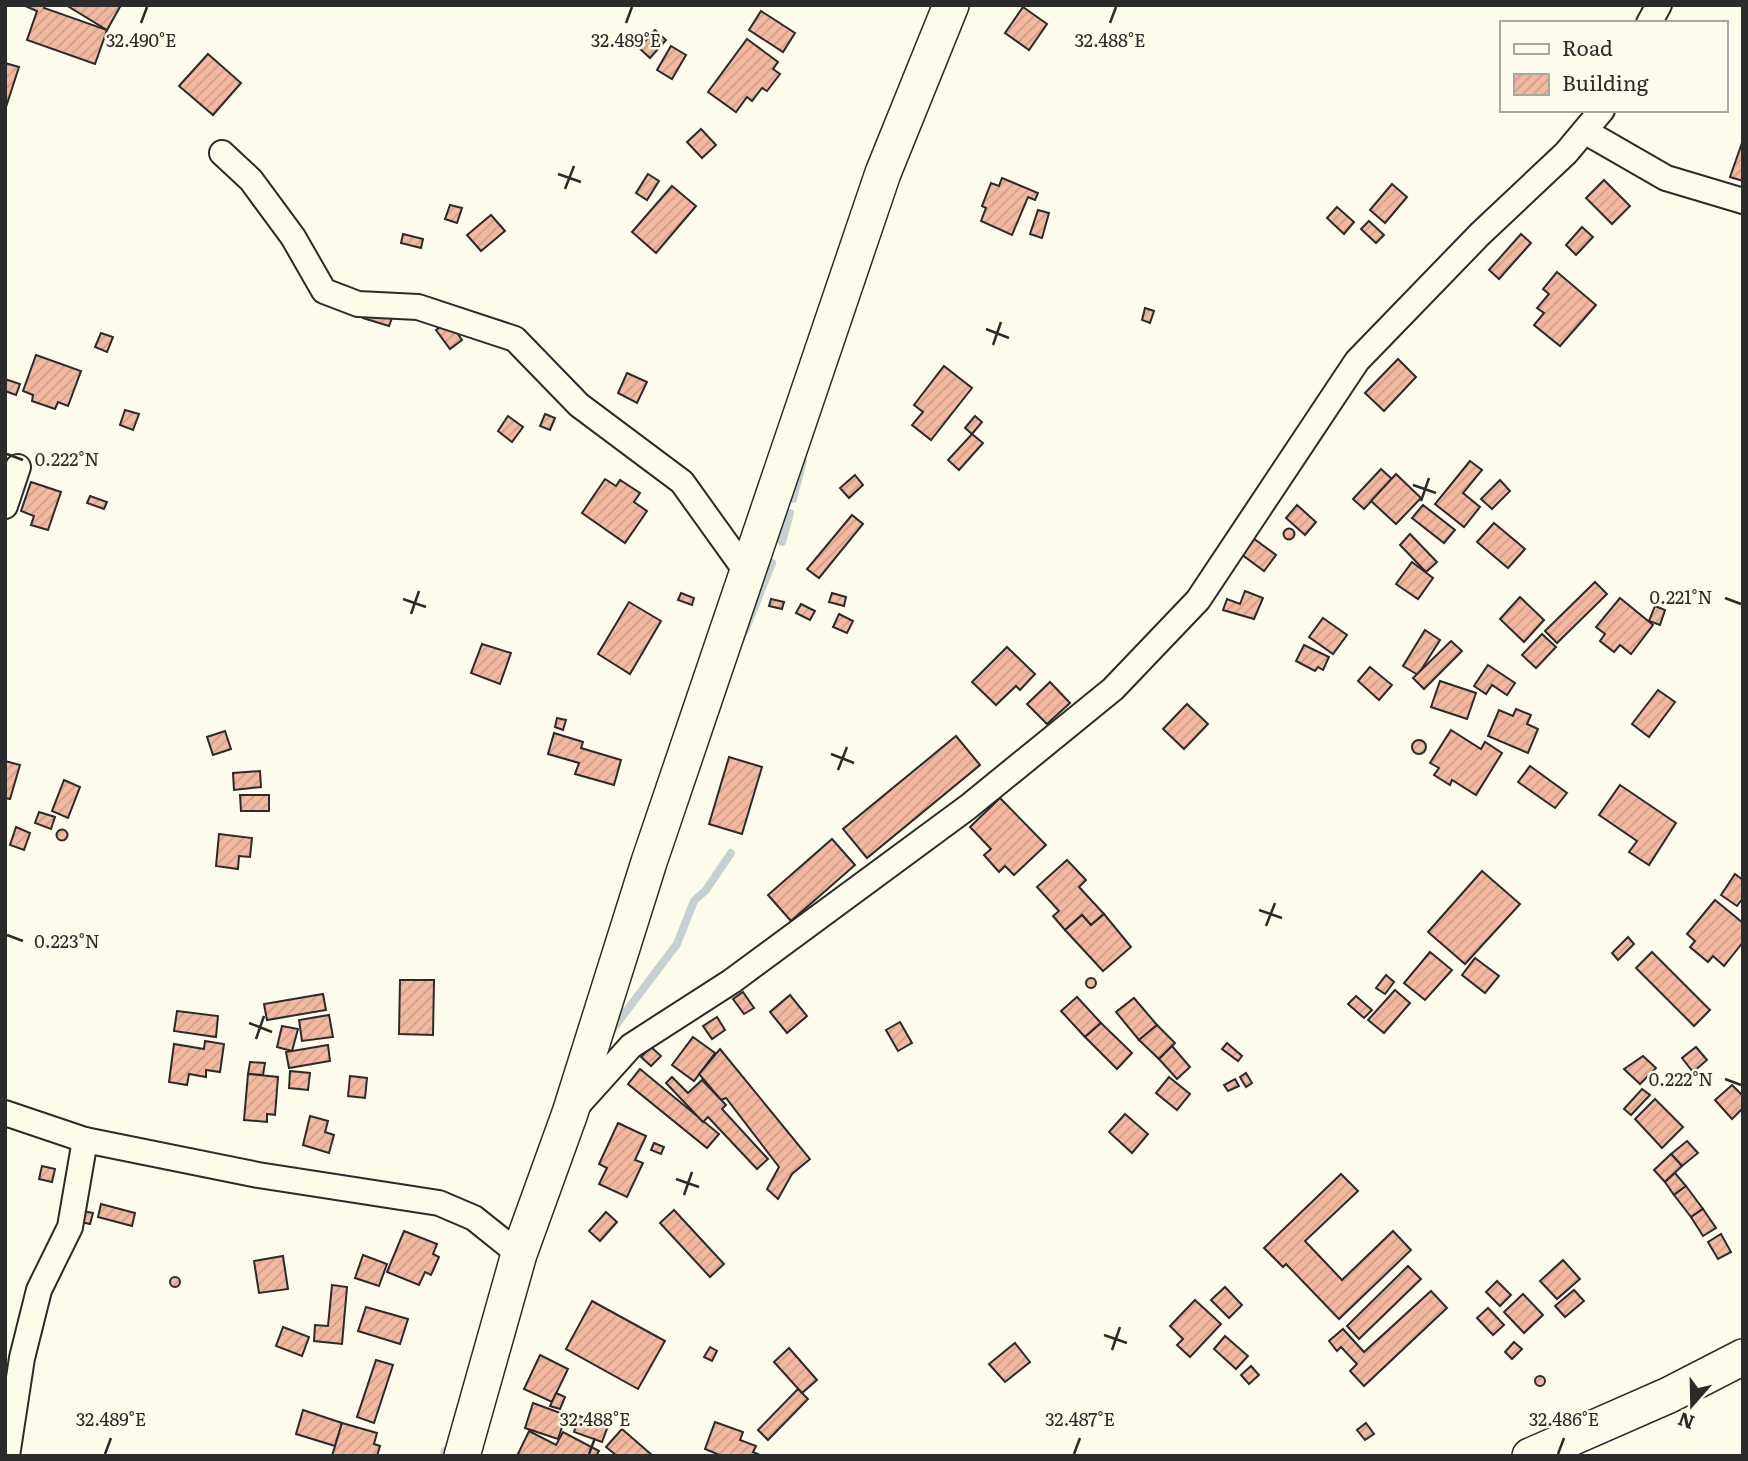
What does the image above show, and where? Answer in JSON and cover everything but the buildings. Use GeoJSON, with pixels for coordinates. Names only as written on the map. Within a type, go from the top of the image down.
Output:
{"type":"FeatureCollection","features":[{"type":"Feature","properties":{"kind":"street"},"geometry":{"type":"LineString","coordinates":[[462,1456],[519,1254],[570,1112],[649,863],[883,173],[951,5]]}},
{"type":"Feature","properties":{"kind":"street"},"geometry":{"type":"LineString","coordinates":[[1650,21],[1659,5]]}},
{"type":"Feature","properties":{"kind":"street"},"geometry":{"type":"LineString","coordinates":[[570,1112],[631,1046],[732,981],[968,807],[1113,689],[1198,600],[1357,360],[1480,234],[1586,132],[1601,112]]}},
{"type":"Feature","properties":{"kind":"street"},"geometry":{"type":"LineString","coordinates":[[1586,132],[1666,178],[1743,201]]}},
{"type":"Feature","properties":{"kind":"street"},"geometry":{"type":"LineString","coordinates":[[222,153],[251,180],[293,237],[324,291],[358,304],[418,306],[515,339],[579,405],[682,482],[748,574]]}},
{"type":"Feature","properties":{"kind":"street"},"geometry":{"type":"LineString","coordinates":[[5,506],[18,467]]}},
{"type":"Feature","properties":{"kind":"street"},"geometry":{"type":"LineString","coordinates":[[5,1113],[85,1140],[258,1175],[439,1203],[474,1218],[519,1254]]}},
{"type":"Feature","properties":{"kind":"street"},"geometry":{"type":"LineString","coordinates":[[7,1456],[22,1358],[39,1290],[70,1227],[85,1140]]}},
{"type":"Feature","properties":{"kind":"street"},"geometry":{"type":"LineString","coordinates":[[474,1218],[500,1260],[498,1327]]}},
{"type":"Feature","properties":{"kind":"street"},"geometry":{"type":"LineString","coordinates":[[1530,1456],[1669,1395],[1743,1357]]}},
{"type":"Feature","properties":{"kind":"waterway"},"geometry":{"type":"LineString","coordinates":[[793,499],[803,461]]}},
{"type":"Feature","properties":{"kind":"waterway"},"geometry":{"type":"LineString","coordinates":[[782,542],[790,513]]}},
{"type":"Feature","properties":{"kind":"waterway"},"geometry":{"type":"LineString","coordinates":[[745,631],[772,563]]}},
{"type":"Feature","properties":{"kind":"waterway"},"geometry":{"type":"LineString","coordinates":[[612,1030],[677,944],[694,901],[706,890],[731,853]]}},
{"type":"Feature","properties":{"kind":"waterway"},"geometry":{"type":"LineString","coordinates":[[444,1456],[445,1451]]}}]}
